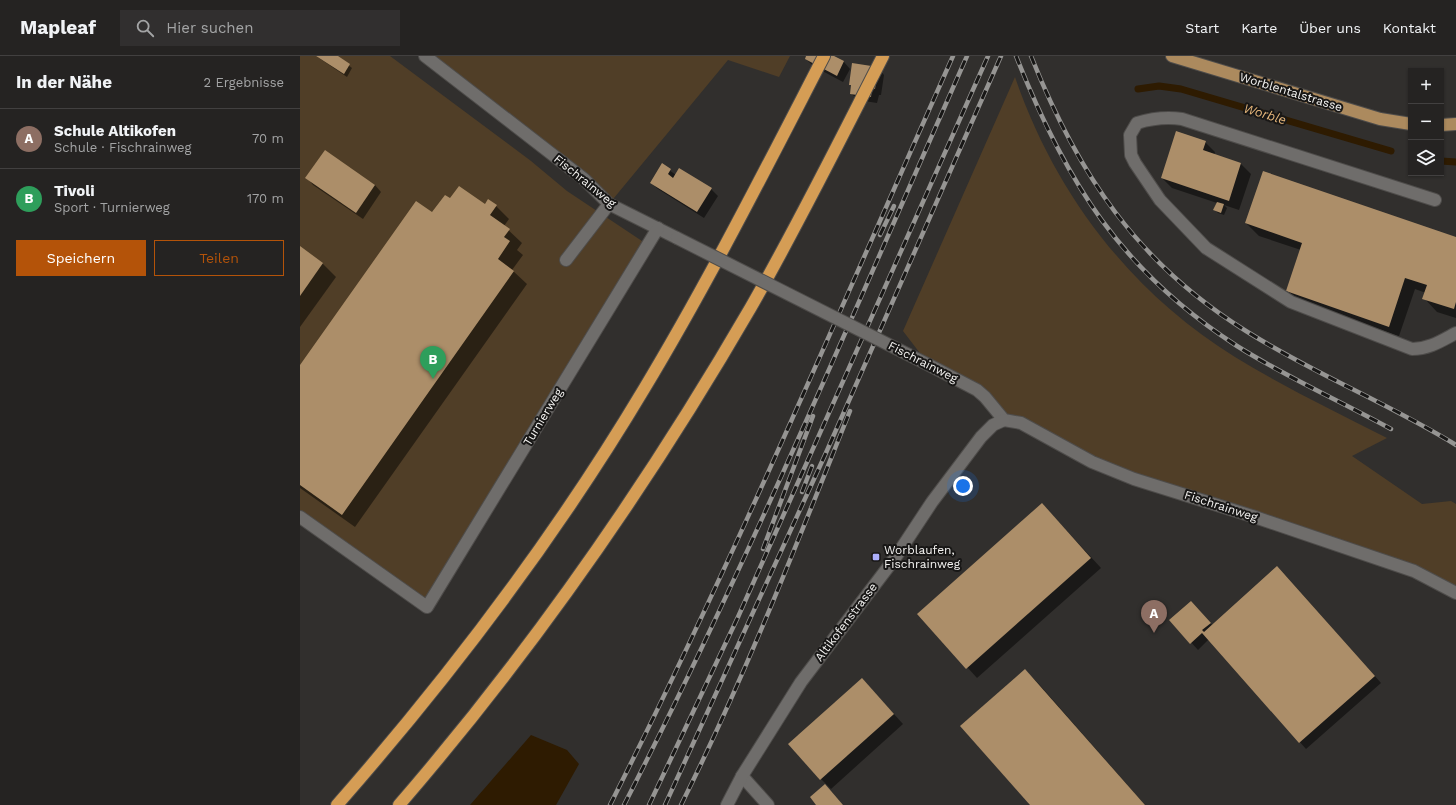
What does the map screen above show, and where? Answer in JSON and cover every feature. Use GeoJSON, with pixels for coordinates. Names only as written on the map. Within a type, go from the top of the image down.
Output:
{"type":"FeatureCollection","features":[{"type":"Feature","properties":{"kind":"highway"},"geometry":{"type":"LineString","coordinates":[[337,805],[440,684],[477,637],[550,536],[644,390],[707,282],[824,56]]}},
{"type":"Feature","properties":{"kind":"highway"},"geometry":{"type":"LineString","coordinates":[[399,805],[436,763],[514,665],[623,512],[686,417],[752,305],[883,56]]}},
{"type":"Feature","properties":{"kind":"main road","name":"Worblentalstrasse"},"geometry":{"type":"LineString","coordinates":[[1172,56],[1380,119],[1408,124]]}},
{"type":"Feature","properties":{"kind":"main road"},"geometry":{"type":"LineString","coordinates":[[1444,125],[1456,124]]}},
{"type":"Feature","properties":{"kind":"street","name":"Fischrainweg"},"geometry":{"type":"LineString","coordinates":[[425,56],[584,179],[609,204],[977,390],[985,397],[1004,420],[1021,423],[1092,462],[1134,479],[1252,516],[1414,571],[1456,593]]}},
{"type":"Feature","properties":{"kind":"street"},"geometry":{"type":"LineString","coordinates":[[1435,200],[1182,119],[1171,118],[1143,121],[1137,123],[1130,135],[1131,154],[1135,163],[1167,208],[1206,248],[1277,295],[1291,302],[1412,349],[1431,347],[1456,334]]}},
{"type":"Feature","properties":{"kind":"street"},"geometry":{"type":"LineString","coordinates":[[566,260],[609,204]]}},
{"type":"Feature","properties":{"kind":"street","name":"Turnierweg"},"geometry":{"type":"LineString","coordinates":[[300,516],[427,607],[658,228]]}},
{"type":"Feature","properties":{"kind":"street","name":"Altikofenstrasse"},"geometry":{"type":"LineString","coordinates":[[727,805],[742,776],[801,682],[895,558],[932,502],[987,430],[1004,420]]}},
{"type":"Feature","properties":{"kind":"street"},"geometry":{"type":"LineString","coordinates":[[742,776],[768,805]]}},
{"type":"Feature","properties":{"kind":"shaded area"},"geometry":{"type":"Polygon","coordinates":[[[300,56],[390,56],[531,161],[567,191],[648,245],[427,607],[300,514],[300,56]]]}},
{"type":"Feature","properties":{"kind":"shaded area"},"geometry":{"type":"Polygon","coordinates":[[[425,56],[790,56],[779,77],[728,60],[609,204],[425,56]]]}},
{"type":"Feature","properties":{"kind":"shaded area"},"geometry":{"type":"Polygon","coordinates":[[[1015,77],[1032,120],[1051,161],[1075,199],[1101,236],[1130,270],[1162,302],[1197,331],[1235,357],[1291,389],[1387,438],[1352,456],[1422,504],[1451,501],[1456,504],[1456,593],[1414,571],[1134,479],[1012,421],[985,397],[929,365],[903,331],[1015,77]]]}},
{"type":"Feature","properties":{"kind":"shaded area"},"geometry":{"type":"Polygon","coordinates":[[[531,735],[567,750],[579,764],[556,805],[470,805],[531,735]]]}},
{"type":"Feature","properties":{"kind":"building"},"geometry":{"type":"Polygon","coordinates":[[[316,56],[338,56],[350,64],[344,74],[316,56]]]}},
{"type":"Feature","properties":{"kind":"building"},"geometry":{"type":"Polygon","coordinates":[[[806,56],[834,56],[844,61],[837,76],[805,59],[806,56]]]}},
{"type":"Feature","properties":{"kind":"building"},"geometry":{"type":"Polygon","coordinates":[[[852,63],[878,67],[875,89],[872,88],[871,97],[850,94],[851,85],[849,85],[852,63]]]}},
{"type":"Feature","properties":{"kind":"building"},"geometry":{"type":"Polygon","coordinates":[[[1176,131],[1206,141],[1203,150],[1241,163],[1229,201],[1161,178],[1176,131]]]}},
{"type":"Feature","properties":{"kind":"building"},"geometry":{"type":"Polygon","coordinates":[[[325,150],[375,185],[356,213],[305,178],[325,150]]]}},
{"type":"Feature","properties":{"kind":"building"},"geometry":{"type":"Polygon","coordinates":[[[662,163],[671,169],[668,174],[673,178],[679,168],[712,188],[697,212],[650,183],[662,163]]]}},
{"type":"Feature","properties":{"kind":"building"},"geometry":{"type":"Polygon","coordinates":[[[1263,171],[1456,237],[1456,302],[1454,309],[1422,299],[1427,285],[1405,278],[1389,327],[1286,291],[1302,243],[1245,223],[1263,171]]]}},
{"type":"Feature","properties":{"kind":"building"},"geometry":{"type":"Polygon","coordinates":[[[459,186],[485,204],[488,199],[497,205],[490,215],[510,229],[504,237],[510,241],[498,259],[514,271],[342,515],[300,485],[300,365],[416,201],[432,212],[445,195],[450,198],[459,186]]]}},
{"type":"Feature","properties":{"kind":"building"},"geometry":{"type":"Polygon","coordinates":[[[1217,202],[1224,204],[1221,213],[1213,210],[1217,202]]]}},
{"type":"Feature","properties":{"kind":"building"},"geometry":{"type":"Polygon","coordinates":[[[300,246],[323,263],[300,296],[300,246]]]}},
{"type":"Feature","properties":{"kind":"building"},"geometry":{"type":"Polygon","coordinates":[[[1042,503],[1091,558],[966,669],[917,614],[1042,503]]]}},
{"type":"Feature","properties":{"kind":"building"},"geometry":{"type":"Polygon","coordinates":[[[1277,566],[1375,676],[1299,743],[1202,633],[1190,644],[1169,620],[1191,601],[1211,623],[1202,630],[1204,632],[1277,566]]]}},
{"type":"Feature","properties":{"kind":"building"},"geometry":{"type":"Polygon","coordinates":[[[1025,669],[1145,805],[1030,805],[960,726],[1025,669]]]}},
{"type":"Feature","properties":{"kind":"building"},"geometry":{"type":"Polygon","coordinates":[[[862,678],[894,714],[820,780],[788,744],[862,678]]]}},
{"type":"Feature","properties":{"kind":"building"},"geometry":{"type":"Polygon","coordinates":[[[825,784],[843,805],[816,805],[810,797],[825,784]]]}},
{"type":"Feature","properties":{"kind":"waterway","name":"Worble"},"geometry":{"type":"LineString","coordinates":[[1138,89],[1159,86],[1181,89],[1391,151]]}},
{"type":"Feature","properties":{"kind":"waterway","name":"Worble"},"geometry":{"type":"LineString","coordinates":[[1444,161],[1456,162]]}},
{"type":"Feature","properties":{"kind":"railway"},"geometry":{"type":"LineString","coordinates":[[610,805],[656,713],[743,527],[953,56]]}},
{"type":"Feature","properties":{"kind":"railway"},"geometry":{"type":"LineString","coordinates":[[624,805],[715,620],[758,527],[843,339],[967,56]]}},
{"type":"Feature","properties":{"kind":"railway"},"geometry":{"type":"LineString","coordinates":[[649,805],[738,617],[988,56]]}},
{"type":"Feature","properties":{"kind":"railway"},"geometry":{"type":"LineString","coordinates":[[665,805],[825,455],[1001,56]]}},
{"type":"Feature","properties":{"kind":"railway"},"geometry":{"type":"LineString","coordinates":[[1016,56],[1035,102],[1055,144],[1077,183],[1102,220],[1129,255],[1161,287],[1196,317],[1237,346],[1294,379],[1391,429]]}},
{"type":"Feature","properties":{"kind":"railway"},"geometry":{"type":"LineString","coordinates":[[1031,56],[1049,99],[1069,139],[1091,177],[1115,212],[1142,245],[1173,276],[1207,304],[1272,347],[1456,445]]}},
{"type":"Feature","properties":{"kind":"railway"},"geometry":{"type":"LineString","coordinates":[[880,235],[894,206]]}},
{"type":"Feature","properties":{"kind":"railway"},"geometry":{"type":"LineString","coordinates":[[681,805],[749,659],[850,411]]}},
{"type":"Feature","properties":{"kind":"railway"},"geometry":{"type":"LineString","coordinates":[[763,549],[813,416]]}},
{"type":"Feature","properties":{"kind":"railway"},"geometry":{"type":"LineString","coordinates":[[802,492],[812,466]]}},
{"type":"Feature","properties":{"kind":"place","name":"Tivoli"},"geometry":{"type":"Point","coordinates":[433,379]}},
{"type":"Feature","properties":{"kind":"place","name":"Worblaufen, Fischrainweg"},"geometry":{"type":"Point","coordinates":[876,557]}},
{"type":"Feature","properties":{"kind":"place","name":"Schule Altikofen"},"geometry":{"type":"Point","coordinates":[1154,633]}}]}
